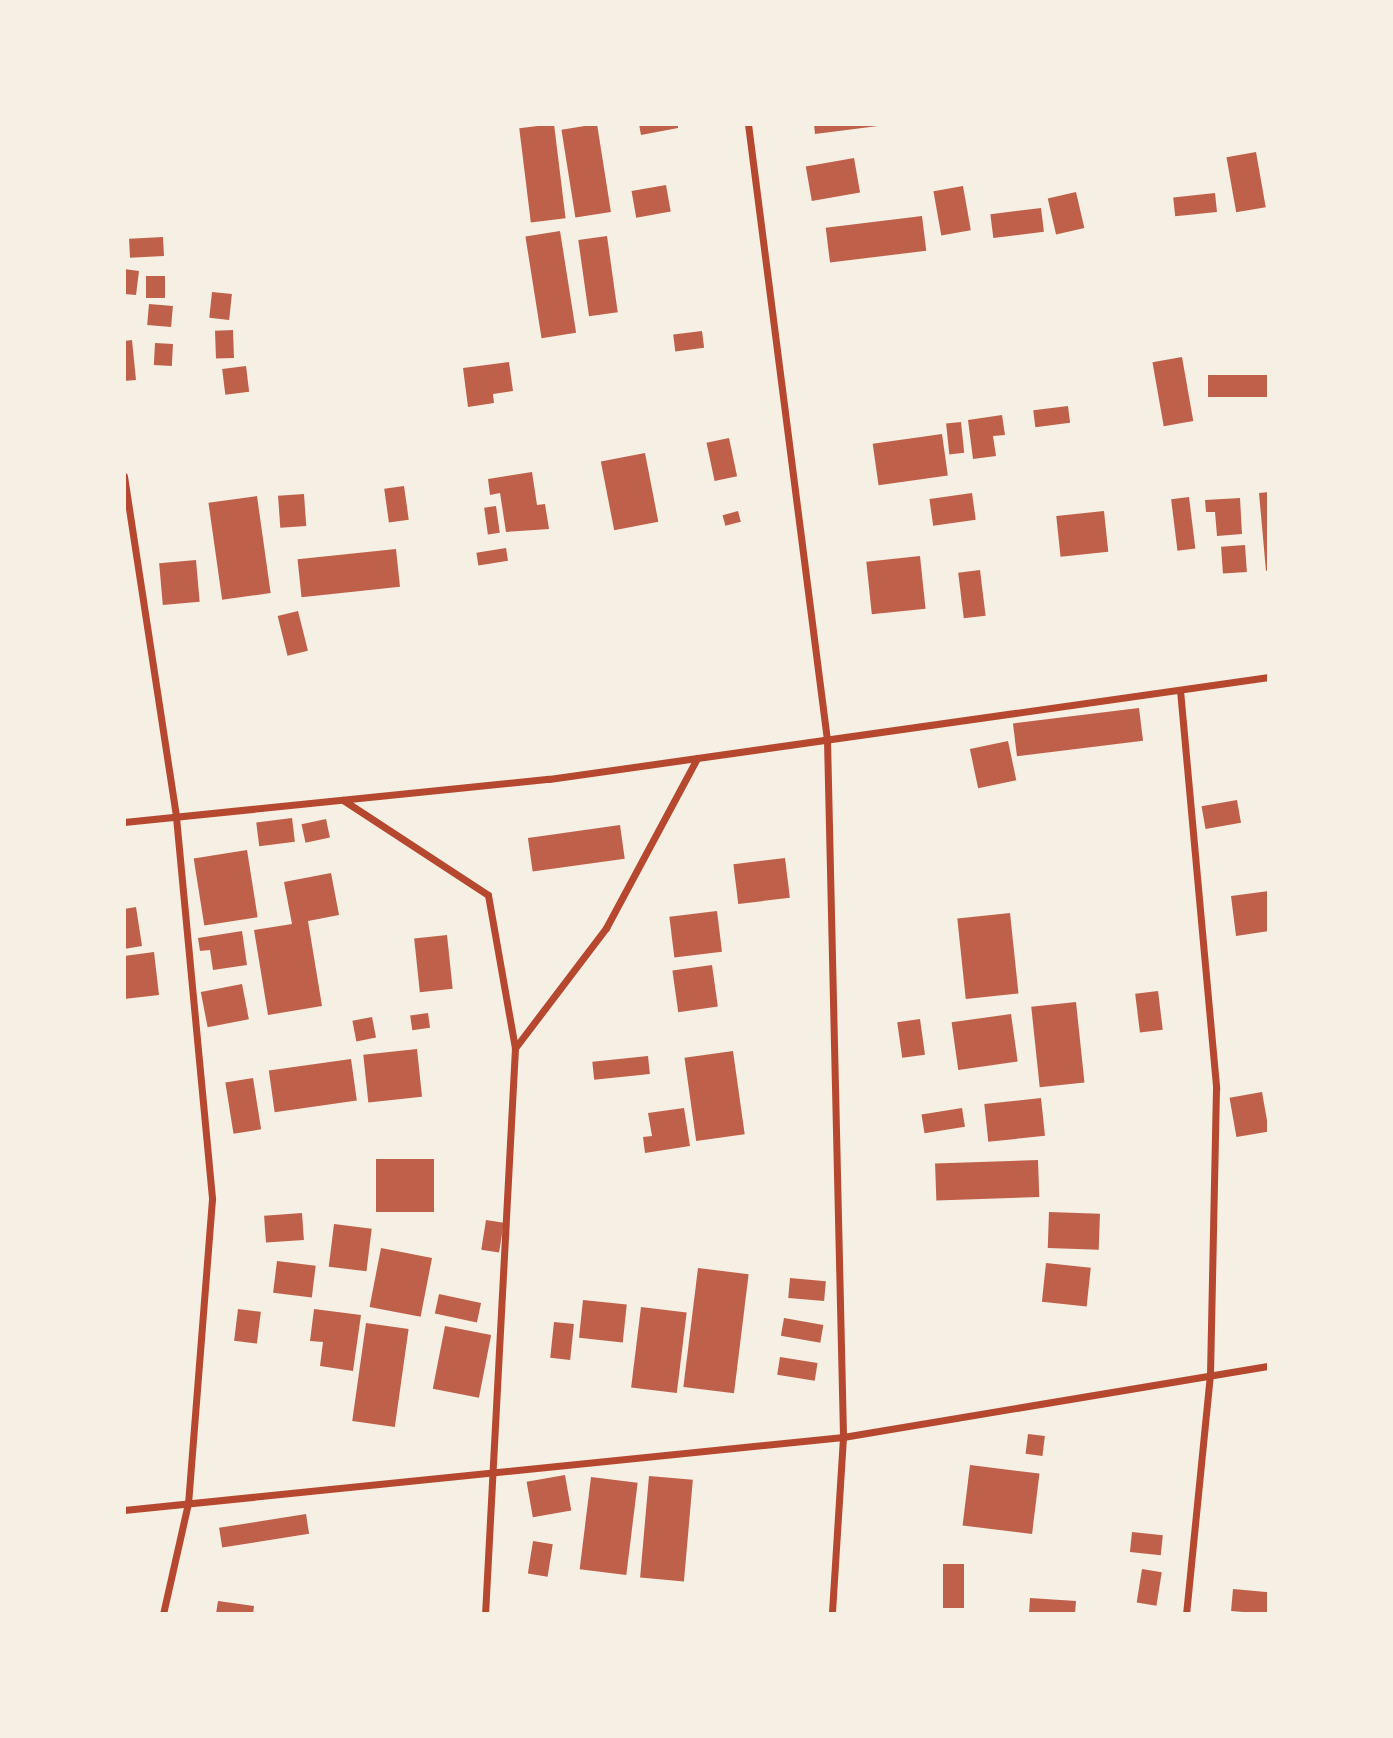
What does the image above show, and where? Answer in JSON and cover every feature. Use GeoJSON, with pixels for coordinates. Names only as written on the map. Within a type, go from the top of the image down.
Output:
{"type":"FeatureCollection","features":[{"type":"Feature","properties":{"kind":"street"},"geometry":{"type":"LineString","coordinates":[[748,124],[827,740],[843,1437],[831,1614]]}},
{"type":"Feature","properties":{"kind":"street"},"geometry":{"type":"LineString","coordinates":[[124,476],[176,817],[212,1199],[188,1503],[163,1614]]}},
{"type":"Feature","properties":{"kind":"street"},"geometry":{"type":"LineString","coordinates":[[124,822],[343,800],[697,758],[1269,677]]}},
{"type":"Feature","properties":{"kind":"street"},"geometry":{"type":"LineString","coordinates":[[1180,690],[1216,1088],[1210,1374],[1186,1614]]}},
{"type":"Feature","properties":{"kind":"street"},"geometry":{"type":"LineString","coordinates":[[515,1048],[606,928],[697,758]]}},
{"type":"Feature","properties":{"kind":"street"},"geometry":{"type":"LineString","coordinates":[[343,800],[488,895],[515,1048],[485,1614]]}},
{"type":"Feature","properties":{"kind":"street"},"geometry":{"type":"LineString","coordinates":[[124,1510],[843,1437],[1269,1366]]}},
{"type":"Feature","properties":{"kind":"building"},"geometry":{"type":"Polygon","coordinates":[[[554,124],[566,218],[531,223],[519,128],[554,124]]]}},
{"type":"Feature","properties":{"kind":"building"},"geometry":{"type":"Polygon","coordinates":[[[597,124],[611,212],[575,218],[561,130],[597,124]]]}},
{"type":"Feature","properties":{"kind":"building"},"geometry":{"type":"Polygon","coordinates":[[[639,124],[678,124],[678,128],[641,135],[639,124]]]}},
{"type":"Feature","properties":{"kind":"building"},"geometry":{"type":"Polygon","coordinates":[[[814,124],[878,124],[878,126],[815,134],[814,124]]]}},
{"type":"Feature","properties":{"kind":"building"},"geometry":{"type":"Polygon","coordinates":[[[1256,152],[1266,207],[1236,212],[1226,157],[1256,152]]]}},
{"type":"Feature","properties":{"kind":"building"},"geometry":{"type":"Polygon","coordinates":[[[854,158],[860,192],[812,201],[806,167],[854,158]]]}},
{"type":"Feature","properties":{"kind":"building"},"geometry":{"type":"Polygon","coordinates":[[[666,185],[671,212],[636,218],[632,191],[666,185]]]}},
{"type":"Feature","properties":{"kind":"building"},"geometry":{"type":"Polygon","coordinates":[[[963,186],[971,230],[941,236],[933,191],[963,186]]]}},
{"type":"Feature","properties":{"kind":"building"},"geometry":{"type":"Polygon","coordinates":[[[1076,192],[1084,228],[1056,235],[1048,199],[1076,192]]]}},
{"type":"Feature","properties":{"kind":"building"},"geometry":{"type":"Polygon","coordinates":[[[1215,193],[1217,212],[1175,216],[1173,197],[1215,193]]]}},
{"type":"Feature","properties":{"kind":"building"},"geometry":{"type":"Polygon","coordinates":[[[1041,208],[1044,232],[993,238],[990,214],[1041,208]]]}},
{"type":"Feature","properties":{"kind":"building"},"geometry":{"type":"Polygon","coordinates":[[[922,216],[926,251],[830,263],[826,228],[922,216]]]}},
{"type":"Feature","properties":{"kind":"building"},"geometry":{"type":"Polygon","coordinates":[[[560,231],[576,333],[542,338],[525,236],[560,231]]]}},
{"type":"Feature","properties":{"kind":"building"},"geometry":{"type":"Polygon","coordinates":[[[607,236],[618,312],[589,316],[578,240],[607,236]]]}},
{"type":"Feature","properties":{"kind":"building"},"geometry":{"type":"Polygon","coordinates":[[[163,237],[164,256],[130,258],[129,239],[163,237]]]}},
{"type":"Feature","properties":{"kind":"building"},"geometry":{"type":"Polygon","coordinates":[[[124,269],[139,271],[136,295],[124,294],[124,269]]]}},
{"type":"Feature","properties":{"kind":"building"},"geometry":{"type":"Polygon","coordinates":[[[146,276],[165,276],[165,298],[146,298],[146,276]]]}},
{"type":"Feature","properties":{"kind":"building"},"geometry":{"type":"Polygon","coordinates":[[[212,292],[232,294],[229,320],[209,318],[212,292]]]}},
{"type":"Feature","properties":{"kind":"building"},"geometry":{"type":"Polygon","coordinates":[[[149,304],[173,306],[171,327],[147,325],[149,304]]]}},
{"type":"Feature","properties":{"kind":"building"},"geometry":{"type":"Polygon","coordinates":[[[233,330],[234,358],[216,359],[215,331],[233,330]]]}},
{"type":"Feature","properties":{"kind":"building"},"geometry":{"type":"Polygon","coordinates":[[[702,331],[704,348],[675,351],[673,335],[702,331]]]}},
{"type":"Feature","properties":{"kind":"building"},"geometry":{"type":"Polygon","coordinates":[[[132,340],[136,380],[124,381],[124,341],[132,340]]]}},
{"type":"Feature","properties":{"kind":"building"},"geometry":{"type":"Polygon","coordinates":[[[155,343],[173,344],[172,366],[154,365],[155,343]]]}},
{"type":"Feature","properties":{"kind":"building"},"geometry":{"type":"Polygon","coordinates":[[[1182,357],[1193,421],[1164,426],[1152,362],[1182,357]]]}},
{"type":"Feature","properties":{"kind":"building"},"geometry":{"type":"Polygon","coordinates":[[[509,362],[513,391],[493,394],[494,403],[468,407],[463,368],[509,362]]]}},
{"type":"Feature","properties":{"kind":"building"},"geometry":{"type":"Polygon","coordinates":[[[246,366],[249,392],[225,395],[222,369],[246,366]]]}},
{"type":"Feature","properties":{"kind":"building"},"geometry":{"type":"Polygon","coordinates":[[[1208,375],[1269,375],[1269,397],[1208,397],[1208,375]]]}},
{"type":"Feature","properties":{"kind":"building"},"geometry":{"type":"Polygon","coordinates":[[[1068,406],[1070,423],[1035,427],[1033,410],[1068,406]]]}},
{"type":"Feature","properties":{"kind":"building"},"geometry":{"type":"Polygon","coordinates":[[[1002,415],[1005,435],[993,436],[996,456],[973,459],[968,420],[1002,415]]]}},
{"type":"Feature","properties":{"kind":"building"},"geometry":{"type":"Polygon","coordinates":[[[961,422],[964,453],[949,454],[946,424],[961,422]]]}},
{"type":"Feature","properties":{"kind":"building"},"geometry":{"type":"Polygon","coordinates":[[[942,434],[948,476],[879,485],[873,444],[942,434]]]}},
{"type":"Feature","properties":{"kind":"building"},"geometry":{"type":"Polygon","coordinates":[[[729,438],[737,476],[715,481],[707,443],[729,438]]]}},
{"type":"Feature","properties":{"kind":"building"},"geometry":{"type":"Polygon","coordinates":[[[645,453],[658,522],[614,530],[601,462],[645,453]]]}},
{"type":"Feature","properties":{"kind":"building"},"geometry":{"type":"Polygon","coordinates":[[[532,472],[537,505],[545,504],[549,529],[506,532],[500,493],[490,495],[488,479],[532,472]]]}},
{"type":"Feature","properties":{"kind":"building"},"geometry":{"type":"Polygon","coordinates":[[[404,486],[409,520],[389,522],[384,489],[404,486]]]}},
{"type":"Feature","properties":{"kind":"building"},"geometry":{"type":"Polygon","coordinates":[[[1269,492],[1269,570],[1266,571],[1259,493],[1269,492]]]}},
{"type":"Feature","properties":{"kind":"building"},"geometry":{"type":"Polygon","coordinates":[[[972,493],[976,520],[933,526],[929,499],[972,493]]]}},
{"type":"Feature","properties":{"kind":"building"},"geometry":{"type":"Polygon","coordinates":[[[304,494],[306,526],[280,528],[278,496],[304,494]]]}},
{"type":"Feature","properties":{"kind":"building"},"geometry":{"type":"Polygon","coordinates":[[[257,496],[271,593],[222,600],[208,503],[257,496]]]}},
{"type":"Feature","properties":{"kind":"building"},"geometry":{"type":"Polygon","coordinates":[[[1189,497],[1195,549],[1177,551],[1171,499],[1189,497]]]}},
{"type":"Feature","properties":{"kind":"building"},"geometry":{"type":"Polygon","coordinates":[[[1240,498],[1242,534],[1217,536],[1215,512],[1206,512],[1205,500],[1240,498]]]}},
{"type":"Feature","properties":{"kind":"building"},"geometry":{"type":"Polygon","coordinates":[[[496,506],[500,533],[488,534],[484,508],[496,506]]]}},
{"type":"Feature","properties":{"kind":"building"},"geometry":{"type":"Polygon","coordinates":[[[738,511],[741,522],[725,526],[723,515],[738,511]]]}},
{"type":"Feature","properties":{"kind":"building"},"geometry":{"type":"Polygon","coordinates":[[[1104,511],[1108,552],[1061,557],[1056,516],[1104,511]]]}},
{"type":"Feature","properties":{"kind":"building"},"geometry":{"type":"Polygon","coordinates":[[[1245,545],[1247,572],[1223,574],[1221,547],[1245,545]]]}},
{"type":"Feature","properties":{"kind":"building"},"geometry":{"type":"Polygon","coordinates":[[[506,548],[508,561],[478,566],[476,553],[506,548]]]}},
{"type":"Feature","properties":{"kind":"building"},"geometry":{"type":"Polygon","coordinates":[[[396,549],[400,587],[302,597],[298,559],[396,549]]]}},
{"type":"Feature","properties":{"kind":"building"},"geometry":{"type":"Polygon","coordinates":[[[920,556],[926,609],[872,614],[866,562],[920,556]]]}},
{"type":"Feature","properties":{"kind":"building"},"geometry":{"type":"Polygon","coordinates":[[[196,560],[200,602],[163,605],[159,563],[196,560]]]}},
{"type":"Feature","properties":{"kind":"building"},"geometry":{"type":"Polygon","coordinates":[[[980,570],[986,616],[964,618],[958,573],[980,570]]]}},
{"type":"Feature","properties":{"kind":"building"},"geometry":{"type":"Polygon","coordinates":[[[298,611],[308,651],[288,656],[278,616],[298,611]]]}},
{"type":"Feature","properties":{"kind":"building"},"geometry":{"type":"Polygon","coordinates":[[[1139,708],[1143,741],[1017,756],[1013,723],[1139,708]]]}},
{"type":"Feature","properties":{"kind":"building"},"geometry":{"type":"Polygon","coordinates":[[[1008,741],[1016,780],[978,788],[970,749],[1008,741]]]}},
{"type":"Feature","properties":{"kind":"building"},"geometry":{"type":"Polygon","coordinates":[[[1237,800],[1241,823],[1206,829],[1202,806],[1237,800]]]}},
{"type":"Feature","properties":{"kind":"building"},"geometry":{"type":"Polygon","coordinates":[[[292,818],[295,842],[259,846],[256,822],[292,818]]]}},
{"type":"Feature","properties":{"kind":"building"},"geometry":{"type":"Polygon","coordinates":[[[326,819],[330,838],[305,843],[302,824],[326,819]]]}},
{"type":"Feature","properties":{"kind":"building"},"geometry":{"type":"Polygon","coordinates":[[[620,825],[625,859],[533,872],[528,838],[620,825]]]}},
{"type":"Feature","properties":{"kind":"building"},"geometry":{"type":"Polygon","coordinates":[[[247,850],[258,917],[204,926],[194,858],[247,850]]]}},
{"type":"Feature","properties":{"kind":"building"},"geometry":{"type":"Polygon","coordinates":[[[785,858],[790,898],[738,904],[733,864],[785,858]]]}},
{"type":"Feature","properties":{"kind":"building"},"geometry":{"type":"Polygon","coordinates":[[[331,873],[339,915],[308,921],[322,1006],[268,1015],[254,930],[292,924],[284,882],[331,873]]]}},
{"type":"Feature","properties":{"kind":"building"},"geometry":{"type":"Polygon","coordinates":[[[1269,891],[1269,931],[1236,936],[1231,896],[1269,891]]]}},
{"type":"Feature","properties":{"kind":"building"},"geometry":{"type":"Polygon","coordinates":[[[136,907],[142,946],[124,949],[124,909],[136,907]]]}},
{"type":"Feature","properties":{"kind":"building"},"geometry":{"type":"Polygon","coordinates":[[[717,911],[722,952],[674,958],[669,917],[717,911]]]}},
{"type":"Feature","properties":{"kind":"building"},"geometry":{"type":"Polygon","coordinates":[[[1010,913],[1018,994],[966,999],[957,919],[1010,913]]]}},
{"type":"Feature","properties":{"kind":"building"},"geometry":{"type":"Polygon","coordinates":[[[242,931],[247,965],[213,970],[210,950],[200,951],[198,938],[242,931]]]}},
{"type":"Feature","properties":{"kind":"building"},"geometry":{"type":"Polygon","coordinates":[[[447,935],[453,989],[420,992],[414,938],[447,935]]]}},
{"type":"Feature","properties":{"kind":"building"},"geometry":{"type":"Polygon","coordinates":[[[154,952],[159,995],[124,999],[124,956],[154,952]]]}},
{"type":"Feature","properties":{"kind":"building"},"geometry":{"type":"Polygon","coordinates":[[[712,965],[718,1007],[678,1012],[672,971],[712,965]]]}},
{"type":"Feature","properties":{"kind":"building"},"geometry":{"type":"Polygon","coordinates":[[[242,984],[249,1019],[208,1027],[201,992],[242,984]]]}},
{"type":"Feature","properties":{"kind":"building"},"geometry":{"type":"Polygon","coordinates":[[[1158,991],[1163,1030],[1140,1033],[1135,994],[1158,991]]]}},
{"type":"Feature","properties":{"kind":"building"},"geometry":{"type":"Polygon","coordinates":[[[1076,1002],[1084,1083],[1040,1087],[1031,1007],[1076,1002]]]}},
{"type":"Feature","properties":{"kind":"building"},"geometry":{"type":"Polygon","coordinates":[[[428,1013],[430,1028],[412,1030],[410,1016],[428,1013]]]}},
{"type":"Feature","properties":{"kind":"building"},"geometry":{"type":"Polygon","coordinates":[[[1011,1014],[1018,1062],[958,1070],[952,1022],[1011,1014]]]}},
{"type":"Feature","properties":{"kind":"building"},"geometry":{"type":"Polygon","coordinates":[[[372,1017],[376,1038],[356,1041],[352,1021],[372,1017]]]}},
{"type":"Feature","properties":{"kind":"building"},"geometry":{"type":"Polygon","coordinates":[[[920,1019],[925,1055],[902,1058],[897,1022],[920,1019]]]}},
{"type":"Feature","properties":{"kind":"building"},"geometry":{"type":"Polygon","coordinates":[[[417,1049],[422,1097],[368,1102],[363,1055],[417,1049]]]}},
{"type":"Feature","properties":{"kind":"building"},"geometry":{"type":"Polygon","coordinates":[[[733,1051],[745,1134],[696,1141],[684,1058],[733,1051]]]}},
{"type":"Feature","properties":{"kind":"building"},"geometry":{"type":"Polygon","coordinates":[[[648,1056],[650,1074],[594,1080],[592,1062],[648,1056]]]}},
{"type":"Feature","properties":{"kind":"building"},"geometry":{"type":"Polygon","coordinates":[[[351,1059],[357,1101],[275,1112],[269,1071],[351,1059]]]}},
{"type":"Feature","properties":{"kind":"building"},"geometry":{"type":"Polygon","coordinates":[[[253,1078],[261,1129],[233,1134],[225,1082],[253,1078]]]}},
{"type":"Feature","properties":{"kind":"building"},"geometry":{"type":"Polygon","coordinates":[[[1262,1092],[1269,1131],[1236,1137],[1230,1098],[1262,1092]]]}},
{"type":"Feature","properties":{"kind":"building"},"geometry":{"type":"Polygon","coordinates":[[[1041,1098],[1045,1136],[988,1142],[984,1104],[1041,1098]]]}},
{"type":"Feature","properties":{"kind":"building"},"geometry":{"type":"Polygon","coordinates":[[[684,1108],[690,1146],[645,1153],[643,1137],[652,1136],[648,1113],[684,1108]]]}},
{"type":"Feature","properties":{"kind":"building"},"geometry":{"type":"Polygon","coordinates":[[[962,1108],[965,1127],[924,1133],[922,1114],[962,1108]]]}},
{"type":"Feature","properties":{"kind":"building"},"geometry":{"type":"Polygon","coordinates":[[[376,1159],[434,1159],[434,1212],[376,1212],[376,1159]]]}},
{"type":"Feature","properties":{"kind":"building"},"geometry":{"type":"Polygon","coordinates":[[[1038,1160],[1039,1197],[936,1201],[935,1164],[1038,1160]]]}},
{"type":"Feature","properties":{"kind":"building"},"geometry":{"type":"Polygon","coordinates":[[[1049,1212],[1100,1214],[1099,1250],[1048,1248],[1049,1212]]]}},
{"type":"Feature","properties":{"kind":"building"},"geometry":{"type":"Polygon","coordinates":[[[302,1213],[304,1240],[266,1243],[264,1216],[302,1213]]]}},
{"type":"Feature","properties":{"kind":"building"},"geometry":{"type":"Polygon","coordinates":[[[486,1220],[504,1223],[499,1252],[481,1250],[486,1220]]]}},
{"type":"Feature","properties":{"kind":"building"},"geometry":{"type":"Polygon","coordinates":[[[334,1224],[372,1229],[366,1271],[329,1267],[334,1224]]]}},
{"type":"Feature","properties":{"kind":"building"},"geometry":{"type":"Polygon","coordinates":[[[381,1248],[432,1258],[421,1317],[370,1307],[381,1248]]]}},
{"type":"Feature","properties":{"kind":"building"},"geometry":{"type":"Polygon","coordinates":[[[277,1261],[316,1266],[312,1298],[273,1293],[277,1261]]]}},
{"type":"Feature","properties":{"kind":"building"},"geometry":{"type":"Polygon","coordinates":[[[1046,1263],[1091,1268],[1087,1306],[1042,1302],[1046,1263]]]}},
{"type":"Feature","properties":{"kind":"building"},"geometry":{"type":"Polygon","coordinates":[[[698,1268],[749,1274],[734,1393],[683,1387],[698,1268]]]}},
{"type":"Feature","properties":{"kind":"building"},"geometry":{"type":"Polygon","coordinates":[[[790,1278],[826,1281],[824,1301],[788,1298],[790,1278]]]}},
{"type":"Feature","properties":{"kind":"building"},"geometry":{"type":"Polygon","coordinates":[[[439,1294],[481,1303],[477,1323],[435,1314],[439,1294]]]}},
{"type":"Feature","properties":{"kind":"building"},"geometry":{"type":"Polygon","coordinates":[[[583,1300],[627,1305],[623,1342],[579,1338],[583,1300]]]}},
{"type":"Feature","properties":{"kind":"building"},"geometry":{"type":"Polygon","coordinates":[[[641,1307],[687,1313],[677,1393],[631,1387],[641,1307]]]}},
{"type":"Feature","properties":{"kind":"building"},"geometry":{"type":"Polygon","coordinates":[[[238,1309],[261,1312],[257,1344],[234,1341],[238,1309]]]}},
{"type":"Feature","properties":{"kind":"building"},"geometry":{"type":"Polygon","coordinates":[[[314,1309],[361,1315],[353,1371],[320,1366],[323,1342],[310,1341],[314,1309]]]}},
{"type":"Feature","properties":{"kind":"building"},"geometry":{"type":"Polygon","coordinates":[[[784,1318],[823,1325],[820,1343],[781,1336],[784,1318]]]}},
{"type":"Feature","properties":{"kind":"building"},"geometry":{"type":"Polygon","coordinates":[[[554,1322],[574,1324],[570,1360],[550,1358],[554,1322]]]}},
{"type":"Feature","properties":{"kind":"building"},"geometry":{"type":"Polygon","coordinates":[[[366,1323],[409,1329],[395,1427],[352,1421],[366,1323]]]}},
{"type":"Feature","properties":{"kind":"building"},"geometry":{"type":"Polygon","coordinates":[[[445,1326],[491,1335],[479,1398],[433,1389],[445,1326]]]}},
{"type":"Feature","properties":{"kind":"building"},"geometry":{"type":"Polygon","coordinates":[[[780,1357],[818,1363],[815,1381],[777,1375],[780,1357]]]}},
{"type":"Feature","properties":{"kind":"building"},"geometry":{"type":"Polygon","coordinates":[[[1028,1434],[1045,1436],[1042,1456],[1026,1454],[1028,1434]]]}},
{"type":"Feature","properties":{"kind":"building"},"geometry":{"type":"Polygon","coordinates":[[[970,1465],[1039,1474],[1032,1534],[963,1526],[970,1465]]]}},
{"type":"Feature","properties":{"kind":"building"},"geometry":{"type":"Polygon","coordinates":[[[565,1475],[571,1510],[533,1517],[527,1482],[565,1475]]]}},
{"type":"Feature","properties":{"kind":"building"},"geometry":{"type":"Polygon","coordinates":[[[649,1476],[693,1480],[684,1581],[640,1578],[649,1476]]]}},
{"type":"Feature","properties":{"kind":"building"},"geometry":{"type":"Polygon","coordinates":[[[591,1477],[638,1483],[626,1575],[580,1569],[591,1477]]]}},
{"type":"Feature","properties":{"kind":"building"},"geometry":{"type":"Polygon","coordinates":[[[306,1514],[309,1534],[222,1548],[219,1528],[306,1514]]]}},
{"type":"Feature","properties":{"kind":"building"},"geometry":{"type":"Polygon","coordinates":[[[1132,1532],[1163,1535],[1161,1555],[1130,1552],[1132,1532]]]}},
{"type":"Feature","properties":{"kind":"building"},"geometry":{"type":"Polygon","coordinates":[[[533,1541],[553,1544],[548,1577],[528,1574],[533,1541]]]}},
{"type":"Feature","properties":{"kind":"building"},"geometry":{"type":"Polygon","coordinates":[[[943,1564],[964,1564],[964,1608],[943,1608],[943,1564]]]}},
{"type":"Feature","properties":{"kind":"building"},"geometry":{"type":"Polygon","coordinates":[[[1142,1569],[1162,1572],[1156,1606],[1137,1603],[1142,1569]]]}},
{"type":"Feature","properties":{"kind":"building"},"geometry":{"type":"Polygon","coordinates":[[[1233,1589],[1269,1592],[1267,1614],[1231,1611],[1233,1589]]]}},
{"type":"Feature","properties":{"kind":"building"},"geometry":{"type":"Polygon","coordinates":[[[1030,1598],[1076,1601],[1075,1614],[1029,1614],[1030,1598]]]}},
{"type":"Feature","properties":{"kind":"building"},"geometry":{"type":"Polygon","coordinates":[[[218,1601],[254,1606],[253,1614],[216,1614],[218,1601]]]}}]}
